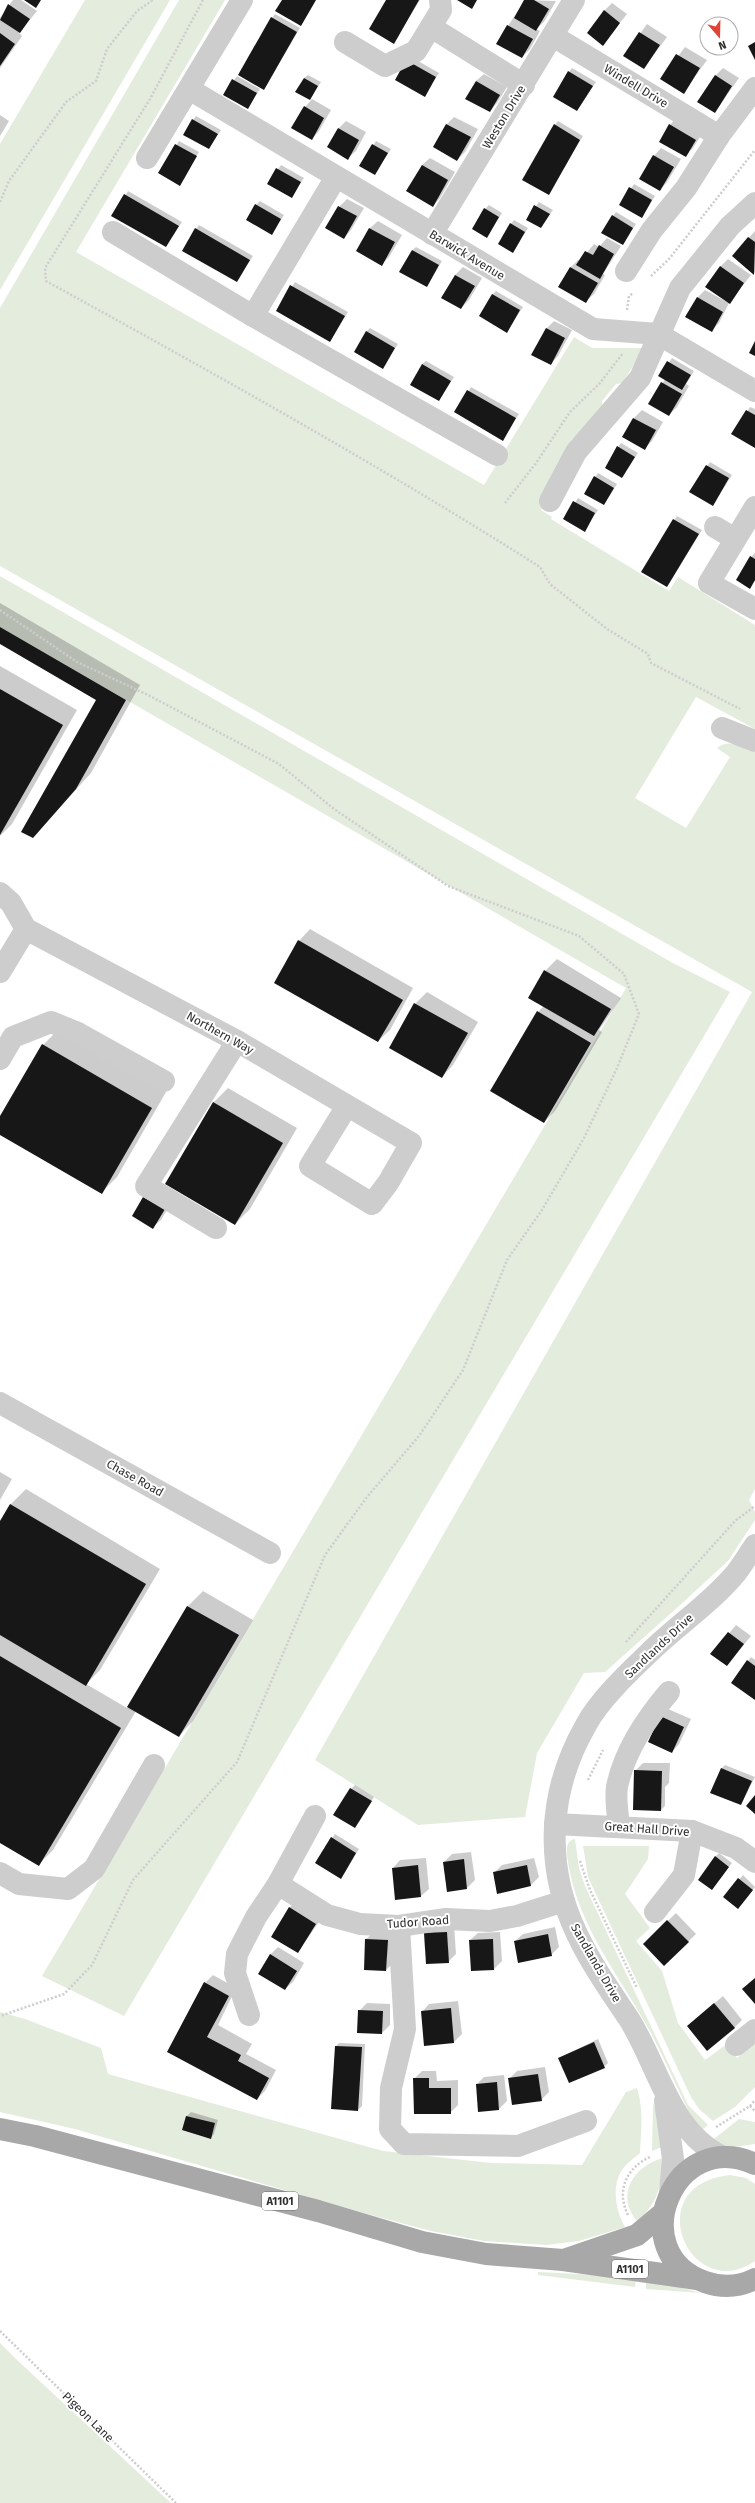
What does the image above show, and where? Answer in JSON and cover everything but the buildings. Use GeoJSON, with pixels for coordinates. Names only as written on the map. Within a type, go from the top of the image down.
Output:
{"type":"FeatureCollection","features":[{"type":"Feature","properties":{"kind":"main road","name":"A1101"},"geometry":{"type":"LineString","coordinates":[[0,2129],[35,2136],[318,2211],[422,2242],[486,2254],[563,2260],[697,2279]]}},
{"type":"Feature","properties":{"kind":"main road"},"geometry":{"type":"LineString","coordinates":[[742,2158],[701,2162],[683,2174],[670,2192],[662,2214],[663,2234],[670,2252],[681,2268],[697,2279],[713,2285],[730,2286],[755,2279]]}},
{"type":"Feature","properties":{"kind":"main road","name":"A1101"},"geometry":{"type":"LineString","coordinates":[[563,2260],[637,2235],[662,2214]]}},
{"type":"Feature","properties":{"kind":"street"},"geometry":{"type":"LineString","coordinates":[[147,158],[242,0]]}},
{"type":"Feature","properties":{"kind":"street"},"geometry":{"type":"LineString","coordinates":[[345,42],[385,66],[416,51],[441,10],[440,0]]}},
{"type":"Feature","properties":{"kind":"street","name":"Weston Drive"},"geometry":{"type":"LineString","coordinates":[[432,234],[524,85],[574,0]]}},
{"type":"Feature","properties":{"kind":"street"},"geometry":{"type":"LineString","coordinates":[[431,27],[524,85]]}},
{"type":"Feature","properties":{"kind":"street","name":"Windell Drive"},"geometry":{"type":"LineString","coordinates":[[553,36],[719,136]]}},
{"type":"Feature","properties":{"kind":"street"},"geometry":{"type":"LineString","coordinates":[[626,271],[652,230],[686,188],[719,136],[755,88]]}},
{"type":"Feature","properties":{"kind":"street","name":"Barwick Avenue"},"geometry":{"type":"LineString","coordinates":[[189,89],[593,329],[658,334],[755,391]]}},
{"type":"Feature","properties":{"kind":"street"},"geometry":{"type":"LineString","coordinates":[[253,316],[336,177]]}},
{"type":"Feature","properties":{"kind":"street"},"geometry":{"type":"LineString","coordinates":[[550,501],[576,452],[640,378],[658,334],[680,288],[730,226],[755,204]]}},
{"type":"Feature","properties":{"kind":"street"},"geometry":{"type":"LineString","coordinates":[[113,232],[253,316],[497,455]]}},
{"type":"Feature","properties":{"kind":"street"},"geometry":{"type":"LineString","coordinates":[[755,507],[709,583],[755,609]]}},
{"type":"Feature","properties":{"kind":"street"},"geometry":{"type":"LineString","coordinates":[[715,527],[736,539]]}},
{"type":"Feature","properties":{"kind":"street"},"geometry":{"type":"LineString","coordinates":[[722,728],[755,741]]}},
{"type":"Feature","properties":{"kind":"street"},"geometry":{"type":"LineString","coordinates":[[0,893],[11,902],[26,929],[0,972]]}},
{"type":"Feature","properties":{"kind":"street","name":"Northern Way"},"geometry":{"type":"LineString","coordinates":[[26,929],[237,1041],[411,1143],[388,1183],[372,1204],[310,1166],[347,1106]]}},
{"type":"Feature","properties":{"kind":"street"},"geometry":{"type":"LineString","coordinates":[[0,1059],[14,1037],[51,1022],[78,1033],[164,1081]]}},
{"type":"Feature","properties":{"kind":"street"},"geometry":{"type":"LineString","coordinates":[[216,1228],[146,1186],[237,1041]]}},
{"type":"Feature","properties":{"kind":"street","name":"Chase Road"},"geometry":{"type":"LineString","coordinates":[[0,1403],[270,1553]]}},
{"type":"Feature","properties":{"kind":"street","name":"Sandlands Drive"},"geometry":{"type":"LineString","coordinates":[[742,2158],[707,2150],[686,2127],[662,2086],[631,2023],[577,1934],[564,1901],[554,1858],[555,1824],[564,1779],[586,1724],[618,1684],[652,1650],[690,1618],[736,1573],[755,1545]]}},
{"type":"Feature","properties":{"kind":"street"},"geometry":{"type":"LineString","coordinates":[[619,1827],[617,1788],[626,1760],[648,1716],[669,1692]]}},
{"type":"Feature","properties":{"kind":"street"},"geometry":{"type":"LineString","coordinates":[[0,1873],[19,1884],[68,1889],[94,1869],[154,1765]]}},
{"type":"Feature","properties":{"kind":"street"},"geometry":{"type":"LineString","coordinates":[[249,2015],[236,1973],[237,1954],[256,1917],[278,1884],[315,1816]]}},
{"type":"Feature","properties":{"kind":"street","name":"Great Hall Drive"},"geometry":{"type":"LineString","coordinates":[[555,1824],[692,1831],[736,1848],[755,1862]]}},
{"type":"Feature","properties":{"kind":"street"},"geometry":{"type":"LineString","coordinates":[[655,1912],[684,1874],[692,1831]]}},
{"type":"Feature","properties":{"kind":"street","name":"Tudor Road"},"geometry":{"type":"LineString","coordinates":[[278,1884],[327,1915],[360,1924],[399,1926],[446,1919],[490,1921],[517,1916],[564,1901]]}},
{"type":"Feature","properties":{"kind":"street"},"geometry":{"type":"LineString","coordinates":[[399,1926],[405,2029],[391,2088],[390,2129],[404,2144],[518,2146],[586,2121]]}},
{"type":"Feature","properties":{"kind":"street"},"geometry":{"type":"LineString","coordinates":[[736,2044],[755,2030]]}},
{"type":"Feature","properties":{"kind":"street","name":"Sandlands Drive"},"geometry":{"type":"LineString","coordinates":[[662,2086],[673,2159],[670,2192]]}},
{"type":"Feature","properties":{"kind":"path"},"geometry":{"type":"LineString","coordinates":[[0,202],[9,181],[66,102],[96,81],[107,49],[137,11],[153,0]]}},
{"type":"Feature","properties":{"kind":"path"},"geometry":{"type":"LineString","coordinates":[[203,0],[150,100],[45,268],[46,281],[222,378],[444,506],[540,567],[550,584],[607,629],[648,654],[651,663],[742,710]]}},
{"type":"Feature","properties":{"kind":"path"},"geometry":{"type":"LineString","coordinates":[[0,610],[77,662],[148,695],[279,764],[334,809],[448,886],[579,936],[624,974],[639,1014],[617,1068],[584,1138],[542,1210],[507,1260],[463,1370],[419,1436],[367,1497],[325,1555],[237,1762],[133,1880],[92,1965],[64,1994],[0,2016]]}},
{"type":"Feature","properties":{"kind":"path"},"geometry":{"type":"LineString","coordinates":[[580,1854],[588,1883],[640,1996]]}},
{"type":"Feature","properties":{"kind":"path"},"geometry":{"type":"LineString","coordinates":[[750,2106],[755,2111]]}},
{"type":"Feature","properties":{"kind":"path"},"geometry":{"type":"LineString","coordinates":[[712,2125],[716,2128]]}},
{"type":"Feature","properties":{"kind":"path","name":"Pigeon Lane"},"geometry":{"type":"LineString","coordinates":[[0,2331],[176,2503]]}},
{"type":"Feature","properties":{"kind":"shaded area"},"geometry":{"type":"Polygon","coordinates":[[[85,0],[170,0],[0,290],[0,144],[85,0]]]}},
{"type":"Feature","properties":{"kind":"shaded area"},"geometry":{"type":"Polygon","coordinates":[[[179,0],[225,0],[76,252],[484,485],[574,337],[592,348],[645,348],[622,383],[616,384],[602,401],[603,410],[585,435],[572,439],[552,477],[554,484],[541,510],[552,517],[551,519],[669,591],[678,577],[755,625],[755,729],[696,697],[635,798],[686,828],[730,757],[717,748],[726,744],[736,744],[755,752],[755,1489],[749,1500],[755,1512],[755,1520],[728,1561],[679,1606],[605,1672],[584,1673],[537,1753],[525,1817],[418,1825],[315,1760],[752,992],[0,566],[0,308],[179,0]]]}},
{"type":"Feature","properties":{"kind":"shaded area"},"geometry":{"type":"Polygon","coordinates":[[[0,576],[671,962],[730,992],[124,2016],[42,1976],[626,988],[0,627],[0,576]]]}},
{"type":"Feature","properties":{"kind":"shaded area"},"geometry":{"type":"Polygon","coordinates":[[[575,1839],[579,1868],[585,1886],[688,2105],[708,2125],[699,2132],[651,2033],[590,1930],[573,1886],[568,1862],[567,1848],[569,1842],[575,1839]]]}},
{"type":"Feature","properties":{"kind":"shaded area"},"geometry":{"type":"Polygon","coordinates":[[[583,1846],[649,1846],[648,1859],[625,1894],[650,1928],[636,1941],[662,1971],[678,2023],[705,2060],[727,2044],[737,2058],[755,2044],[755,2087],[735,2107],[713,2121],[699,2109],[691,2097],[588,1877],[583,1846]]]}},
{"type":"Feature","properties":{"kind":"shaded area"},"geometry":{"type":"Polygon","coordinates":[[[0,2012],[25,2019],[101,2048],[108,2074],[383,2151],[491,2163],[582,2165],[626,2092],[637,2088],[641,2105],[640,2153],[622,2170],[616,2191],[619,2214],[625,2227],[579,2241],[546,2245],[484,2241],[431,2231],[360,2212],[75,2129],[0,2112],[0,2012]]]}},
{"type":"Feature","properties":{"kind":"shaded area"},"geometry":{"type":"Polygon","coordinates":[[[653,2103],[659,2118],[662,2147],[652,2151],[653,2103]]]}},
{"type":"Feature","properties":{"kind":"shaded area"},"geometry":{"type":"Polygon","coordinates":[[[739,2119],[755,2122],[755,2144],[734,2147],[710,2142],[739,2119]]]}},
{"type":"Feature","properties":{"kind":"shaded area"},"geometry":{"type":"Polygon","coordinates":[[[663,2158],[658,2193],[650,2207],[637,2221],[628,2202],[630,2183],[643,2168],[652,2162],[663,2158]]]}},
{"type":"Feature","properties":{"kind":"shaded area"},"geometry":{"type":"Polygon","coordinates":[[[730,2175],[746,2178],[755,2184],[755,2261],[731,2271],[711,2268],[694,2256],[683,2239],[680,2218],[686,2199],[702,2183],[730,2175]]]}},
{"type":"Feature","properties":{"kind":"shaded area"},"geometry":{"type":"Polygon","coordinates":[[[538,2272],[636,2277],[635,2287],[538,2275],[538,2272]]]}},
{"type":"Feature","properties":{"kind":"shaded area"},"geometry":{"type":"Polygon","coordinates":[[[646,2278],[701,2293],[646,2289],[646,2278]]]}},
{"type":"Feature","properties":{"kind":"shaded area"},"geometry":{"type":"Polygon","coordinates":[[[0,2343],[17,2360],[171,2503],[0,2503],[0,2343]]]}}]}
